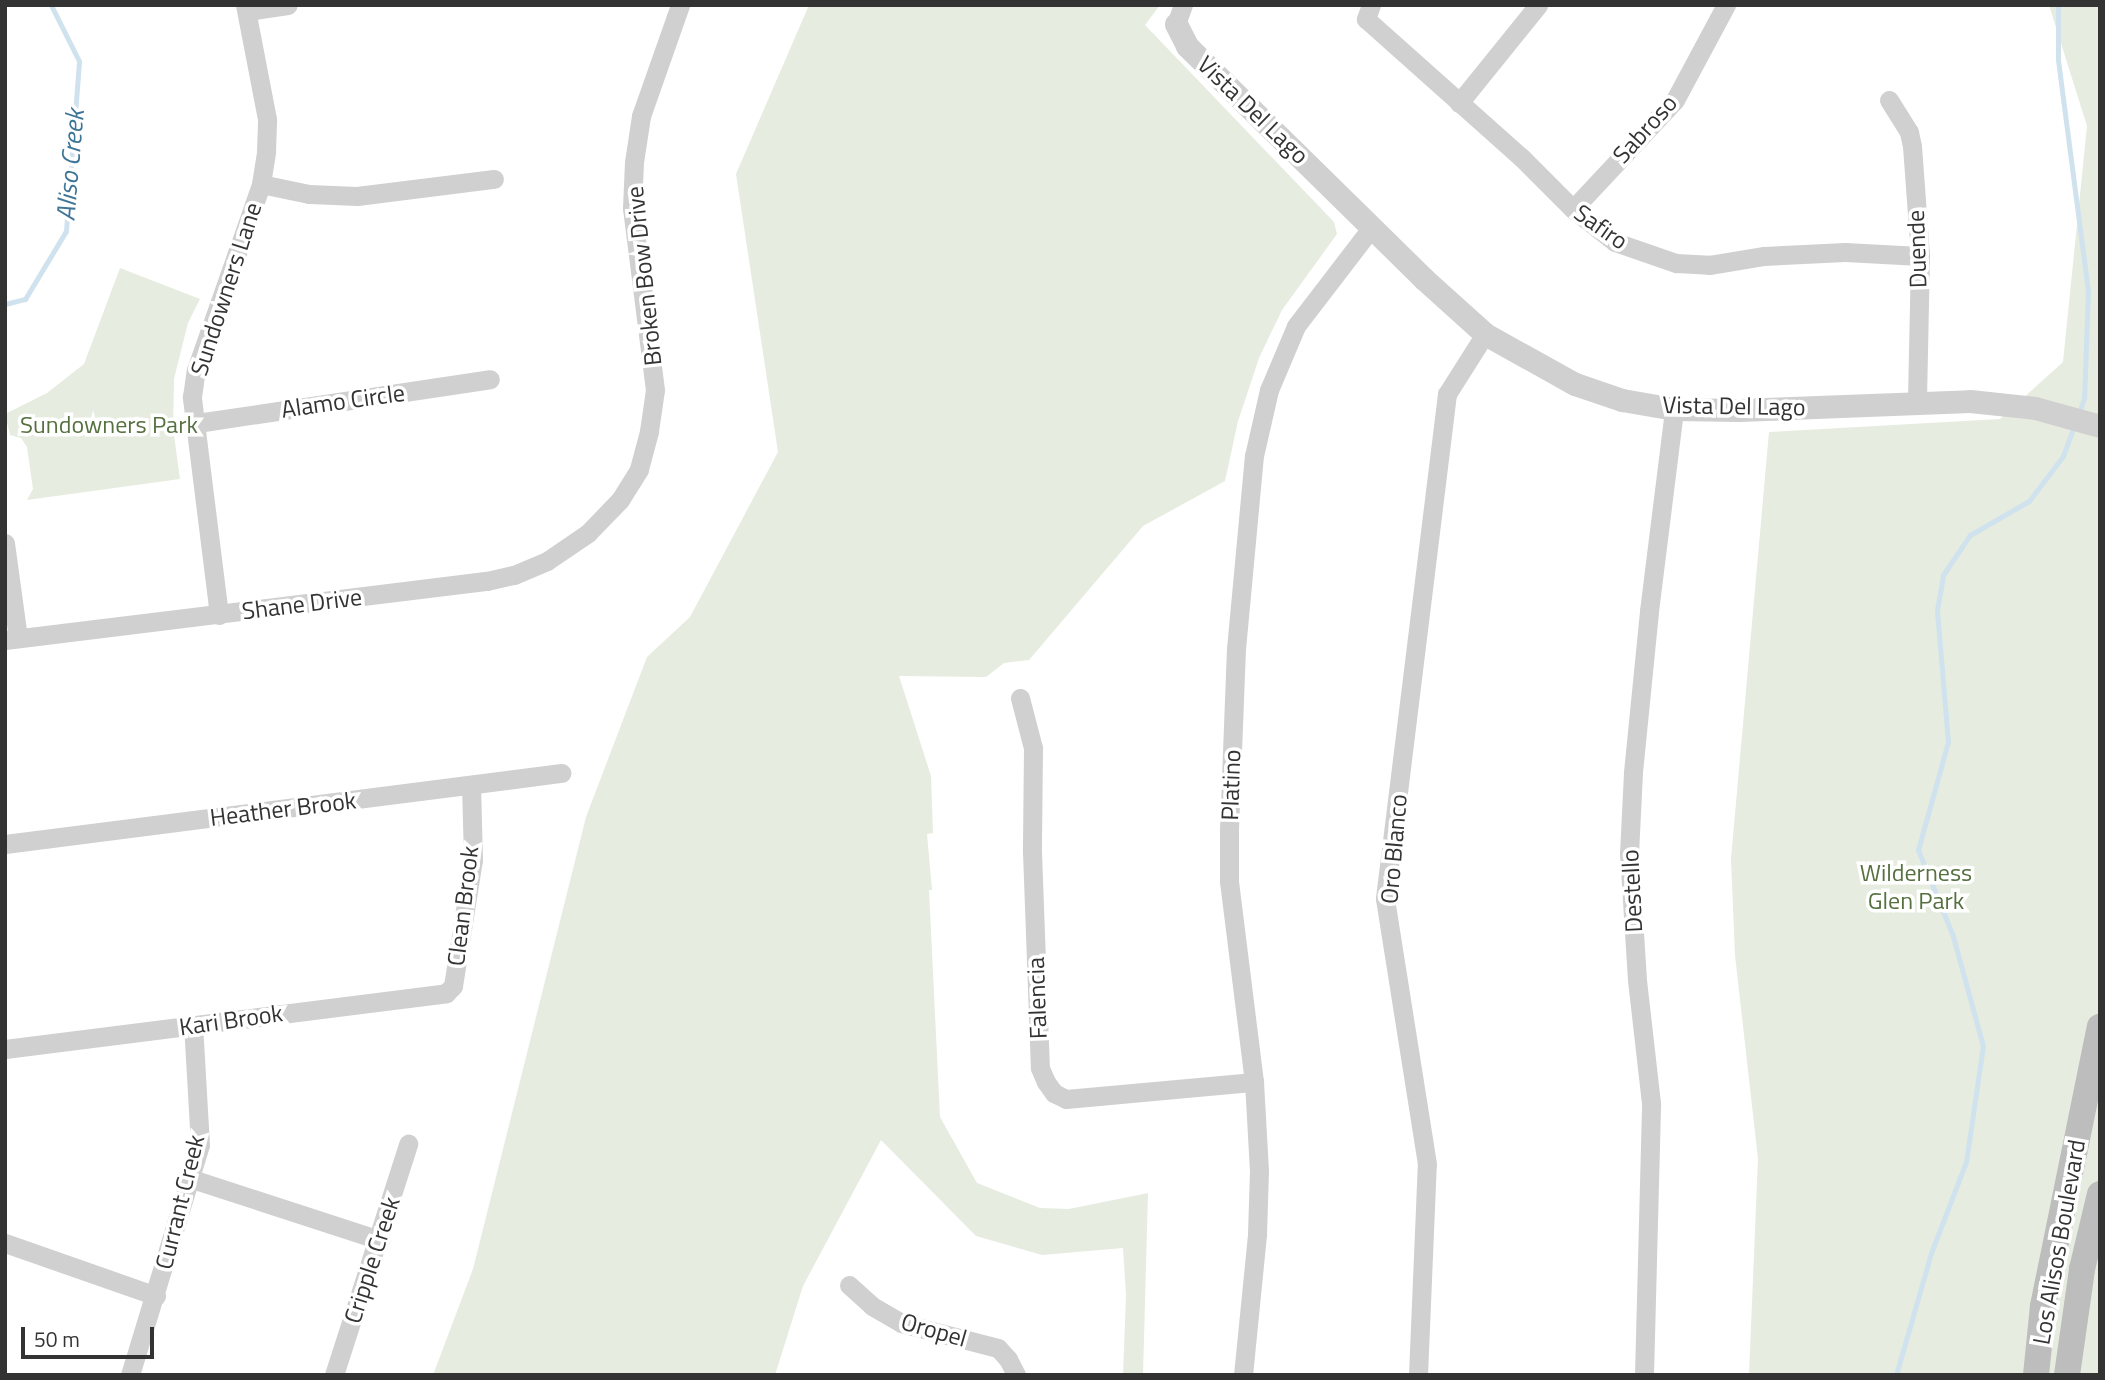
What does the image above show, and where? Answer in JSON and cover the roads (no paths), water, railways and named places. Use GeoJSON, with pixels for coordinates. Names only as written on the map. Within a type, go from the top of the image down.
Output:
{"type":"FeatureCollection","features":[{"type":"Feature","properties":{"kind":"main road","name":"Los Alisos Boulevard"},"geometry":{"type":"LineString","coordinates":[[2036,1375],[2043,1306],[2100,1027]]}},
{"type":"Feature","properties":{"kind":"main road","name":"Los Alisos Boulevard"},"geometry":{"type":"LineString","coordinates":[[2067,1375],[2082,1269],[2100,1194]]}},
{"type":"Feature","properties":{"kind":"street"},"geometry":{"type":"LineString","coordinates":[[246,8],[288,5]]}},
{"type":"Feature","properties":{"kind":"street","name":"Broken Bow Drive"},"geometry":{"type":"LineString","coordinates":[[588,533],[620,500],[639,469],[649,431],[655,390],[632,208],[634,162],[641,116],[680,5]]}},
{"type":"Feature","properties":{"kind":"street","name":"Safiro"},"geometry":{"type":"LineString","coordinates":[[1371,5],[1366,19],[1573,209],[1615,242],[1676,263],[1709,265],[1764,256],[1845,252],[1920,256]]}},
{"type":"Feature","properties":{"kind":"street"},"geometry":{"type":"LineString","coordinates":[[1459,103],[1538,5]]}},
{"type":"Feature","properties":{"kind":"street","name":"Sabroso"},"geometry":{"type":"LineString","coordinates":[[1573,209],[1675,100],[1726,5]]}},
{"type":"Feature","properties":{"kind":"street","name":"Sundowners Lane"},"geometry":{"type":"LineString","coordinates":[[219,615],[192,397],[195,370],[261,184],[267,119],[246,8]]}},
{"type":"Feature","properties":{"kind":"street","name":"Vista Del Lago"},"geometry":{"type":"LineString","coordinates":[[1179,14],[1187,46],[1424,279],[1485,334],[1575,384],[1622,400],[1674,409],[1739,411],[2004,402],[2054,412],[2098,425]]}},
{"type":"Feature","properties":{"kind":"street","name":"Duende"},"geometry":{"type":"LineString","coordinates":[[1889,100],[1909,132],[1912,146],[1920,256],[1917,403]]}},
{"type":"Feature","properties":{"kind":"street"},"geometry":{"type":"LineString","coordinates":[[261,184],[309,194],[357,196],[494,179]]}},
{"type":"Feature","properties":{"kind":"street","name":"Platino"},"geometry":{"type":"LineString","coordinates":[[1243,1375],[1257,1234],[1254,1082],[1229,881],[1236,649],[1254,456],[1269,390],[1296,326],[1372,227]]}},
{"type":"Feature","properties":{"kind":"street","name":"Oro Blanco"},"geometry":{"type":"LineString","coordinates":[[1418,1375],[1427,1164],[1385,898],[1447,394],[1485,334]]}},
{"type":"Feature","properties":{"kind":"street","name":"Alamo Circle"},"geometry":{"type":"LineString","coordinates":[[197,423],[490,379]]}},
{"type":"Feature","properties":{"kind":"street","name":"Destello"},"geometry":{"type":"LineString","coordinates":[[1644,1375],[1651,1103],[1637,981],[1629,854],[1633,772],[1648,611],[1674,409]]}},
{"type":"Feature","properties":{"kind":"street","name":"Shane Drive"},"geometry":{"type":"LineString","coordinates":[[12,639],[500,578],[547,561],[588,533]]}},
{"type":"Feature","properties":{"kind":"street"},"geometry":{"type":"LineString","coordinates":[[5,543],[12,639]]}},
{"type":"Feature","properties":{"kind":"street","name":"Falencia"},"geometry":{"type":"LineString","coordinates":[[1020,698],[1033,748],[1032,852],[1038,1028],[1040,1068],[1046,1082],[1054,1093],[1066,1099],[1254,1082]]}},
{"type":"Feature","properties":{"kind":"street","name":"Heather Brook"},"geometry":{"type":"LineString","coordinates":[[5,844],[561,773]]}},
{"type":"Feature","properties":{"kind":"street","name":"Clean Brook"},"geometry":{"type":"LineString","coordinates":[[453,986],[473,860],[471,785]]}},
{"type":"Feature","properties":{"kind":"street","name":"Kari Brook"},"geometry":{"type":"LineString","coordinates":[[5,1049],[382,999],[436,996],[446,993],[453,986]]}},
{"type":"Feature","properties":{"kind":"street","name":"Currant Creek"},"geometry":{"type":"LineString","coordinates":[[130,1375],[200,1145],[193,1025]]}},
{"type":"Feature","properties":{"kind":"street","name":"Cripple Creek"},"geometry":{"type":"LineString","coordinates":[[334,1375],[380,1240],[408,1144]]}},
{"type":"Feature","properties":{"kind":"street"},"geometry":{"type":"LineString","coordinates":[[191,1179],[380,1240]]}},
{"type":"Feature","properties":{"kind":"street"},"geometry":{"type":"LineString","coordinates":[[5,1243],[156,1296]]}},
{"type":"Feature","properties":{"kind":"street","name":"Oropel"},"geometry":{"type":"LineString","coordinates":[[849,1285],[872,1306],[901,1323],[998,1348],[1008,1359],[1016,1375]]}},
{"type":"Feature","properties":{"kind":"waterway","name":"Aliso Creek"},"geometry":{"type":"LineString","coordinates":[[5,304],[25,299],[66,231],[79,61],[51,5]]}},
{"type":"Feature","properties":{"kind":"waterway"},"geometry":{"type":"LineString","coordinates":[[2058,5],[2058,60],[2088,291],[2084,398],[2078,416]]}},
{"type":"Feature","properties":{"kind":"waterway"},"geometry":{"type":"LineString","coordinates":[[1896,1375],[1931,1253],[1966,1162],[1983,1046],[1953,936],[1918,850],[1948,742],[1937,610],[1943,575],[1970,535],[2029,501],[2063,456],[2074,425]]}},
{"type":"Feature","properties":{"kind":"park label","name":"Sundowners Park"},"geometry":{"type":"Point","coordinates":[109,425]}},
{"type":"Feature","properties":{"kind":"park label","name":"Wilderness Glen Park"},"geometry":{"type":"Point","coordinates":[1916,887]}}]}
